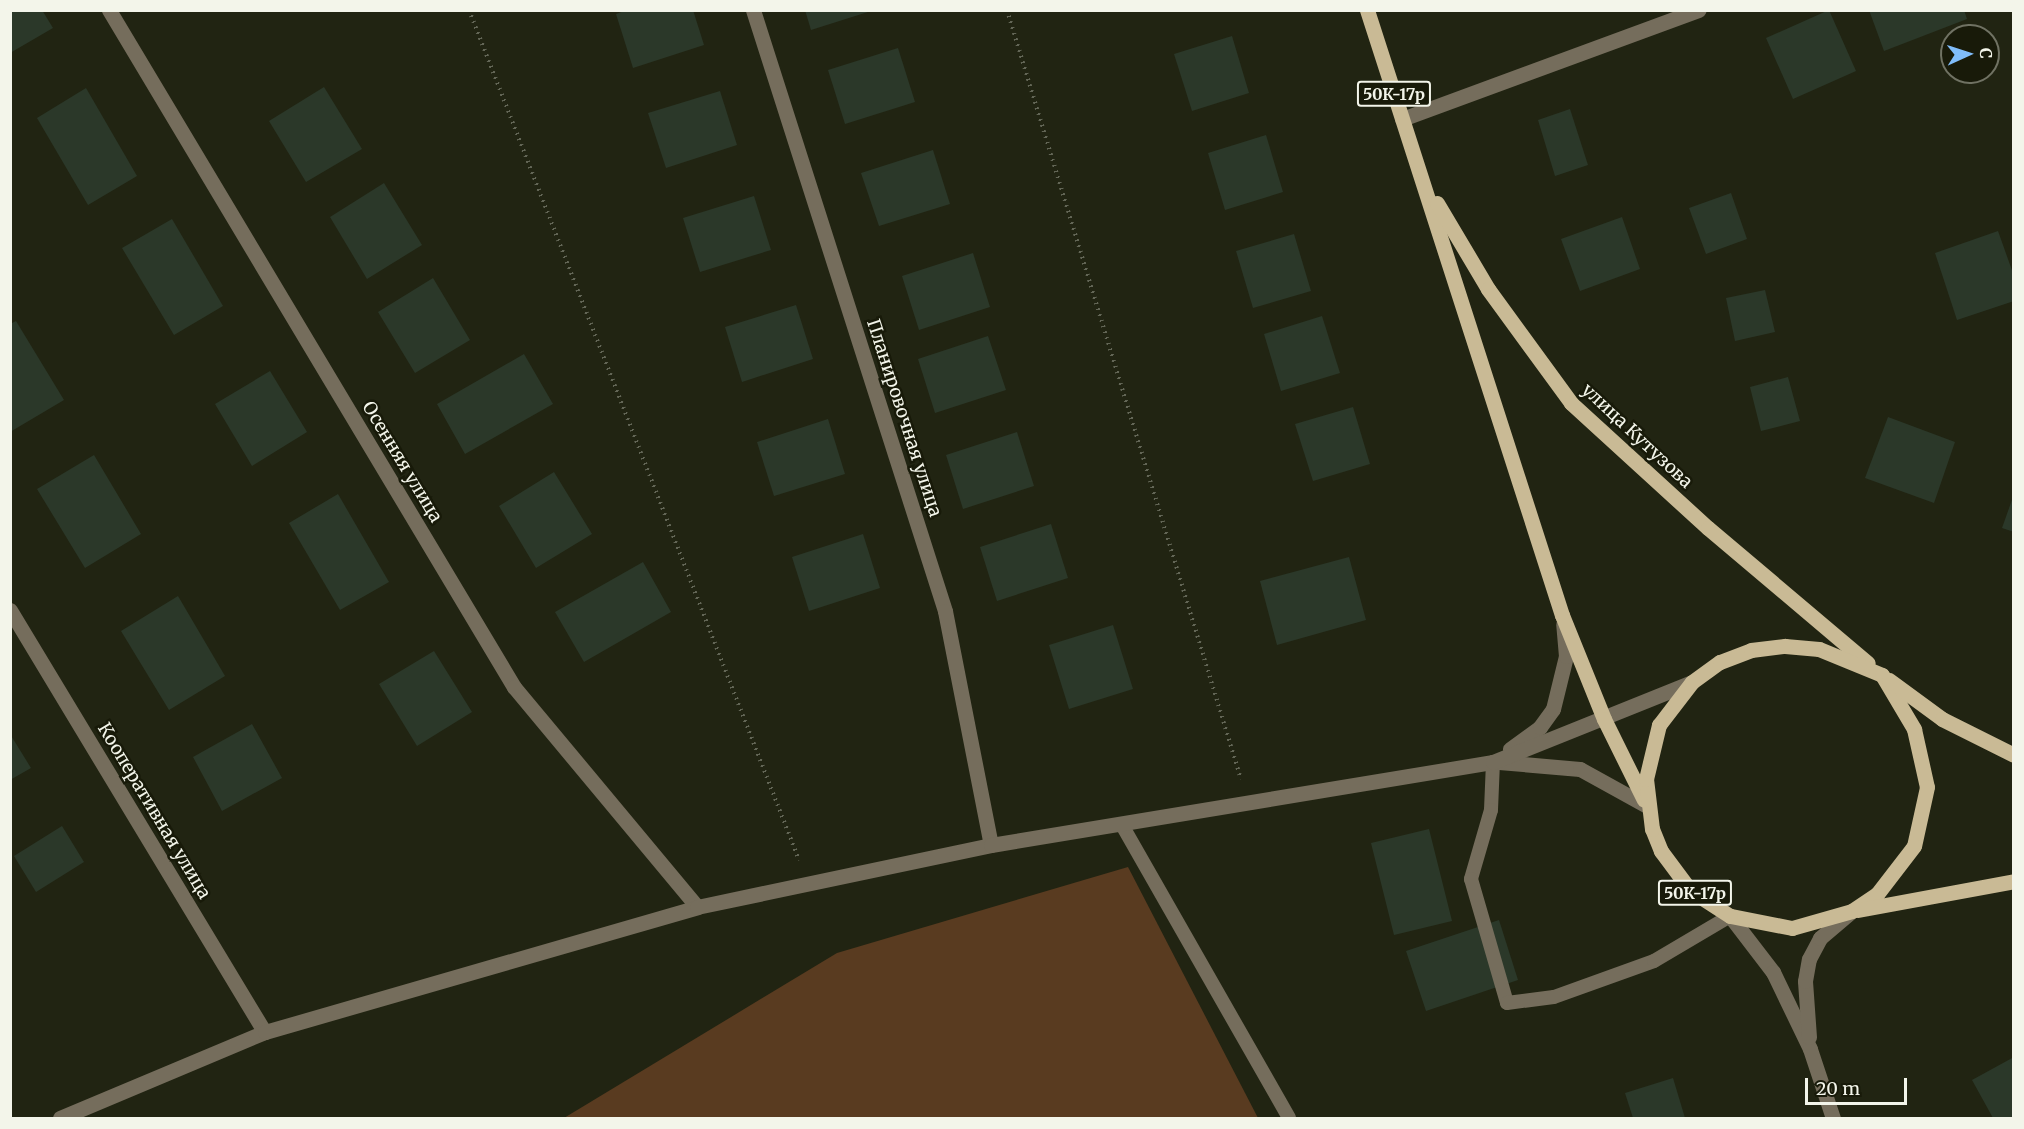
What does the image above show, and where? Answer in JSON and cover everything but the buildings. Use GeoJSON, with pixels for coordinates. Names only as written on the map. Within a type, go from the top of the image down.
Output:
{"type":"FeatureCollection","features":[{"type":"Feature","properties":{"kind":"main road","name":"улица Кутузова"},"geometry":{"type":"LineString","coordinates":[[1367,10],[1562,615],[1604,719],[1647,806]]}},
{"type":"Feature","properties":{"kind":"main road","name":"улица Кутузова"},"geometry":{"type":"LineString","coordinates":[[1422,177],[1488,289],[1571,403],[1708,528],[1882,675]]}},
{"type":"Feature","properties":{"kind":"main road","name":"50К-17р"},"geometry":{"type":"LineString","coordinates":[[2013,755],[1942,719],[1882,675],[1819,649],[1785,646],[1751,650],[1720,662],[1692,682],[1674,702],[1653,743],[1647,806],[1652,829],[1674,872],[1690,890],[1730,916],[1792,928],[1852,911],[2013,880]]}},
{"type":"Feature","properties":{"kind":"main road","name":"50К-17р"},"geometry":{"type":"LineString","coordinates":[[1852,911],[1898,872],[1924,818],[1924,757],[1914,729],[1882,675]]}},
{"type":"Feature","properties":{"kind":"street","name":"Осенняя улица"},"geometry":{"type":"LineString","coordinates":[[109,10],[514,687],[697,907]]}},
{"type":"Feature","properties":{"kind":"street","name":"Планировочная улица"},"geometry":{"type":"LineString","coordinates":[[753,10],[945,611],[991,845]]}},
{"type":"Feature","properties":{"kind":"street"},"geometry":{"type":"LineString","coordinates":[[1402,119],[1699,10]]}},
{"type":"Feature","properties":{"kind":"street","name":"Кооперативная улица"},"geometry":{"type":"LineString","coordinates":[[10,610],[264,1032]]}},
{"type":"Feature","properties":{"kind":"street"},"geometry":{"type":"LineString","coordinates":[[1493,762],[1540,727],[1553,709],[1566,656],[1562,615]]}},
{"type":"Feature","properties":{"kind":"street"},"geometry":{"type":"LineString","coordinates":[[60,1119],[264,1032],[697,907],[991,845],[1249,805],[1493,762],[1692,682]]}},
{"type":"Feature","properties":{"kind":"street"},"geometry":{"type":"LineString","coordinates":[[1493,762],[1580,769],[1647,806]]}},
{"type":"Feature","properties":{"kind":"street"},"geometry":{"type":"LineString","coordinates":[[1810,1049],[1805,981],[1809,959],[1820,938],[1852,911]]}},
{"type":"Feature","properties":{"kind":"street"},"geometry":{"type":"LineString","coordinates":[[1730,916],[1773,972],[1810,1049],[1833,1119]]}},
{"type":"Feature","properties":{"kind":"lane"},"geometry":{"type":"LineString","coordinates":[[1493,762],[1491,810],[1472,879],[1508,1003],[1554,997],[1654,961],[1730,916]]}},
{"type":"Feature","properties":{"kind":"lane"},"geometry":{"type":"LineString","coordinates":[[1122,825],[1289,1119]]}},
{"type":"Feature","properties":{"kind":"path"},"geometry":{"type":"LineString","coordinates":[[470,10],[808,884]]}},
{"type":"Feature","properties":{"kind":"path"},"geometry":{"type":"LineString","coordinates":[[1007,10],[1249,805]]}},
{"type":"Feature","properties":{"kind":"shaded area"},"geometry":{"type":"Polygon","coordinates":[[[1128,867],[1258,1118],[564,1118],[837,953],[1128,867]]]}}]}
